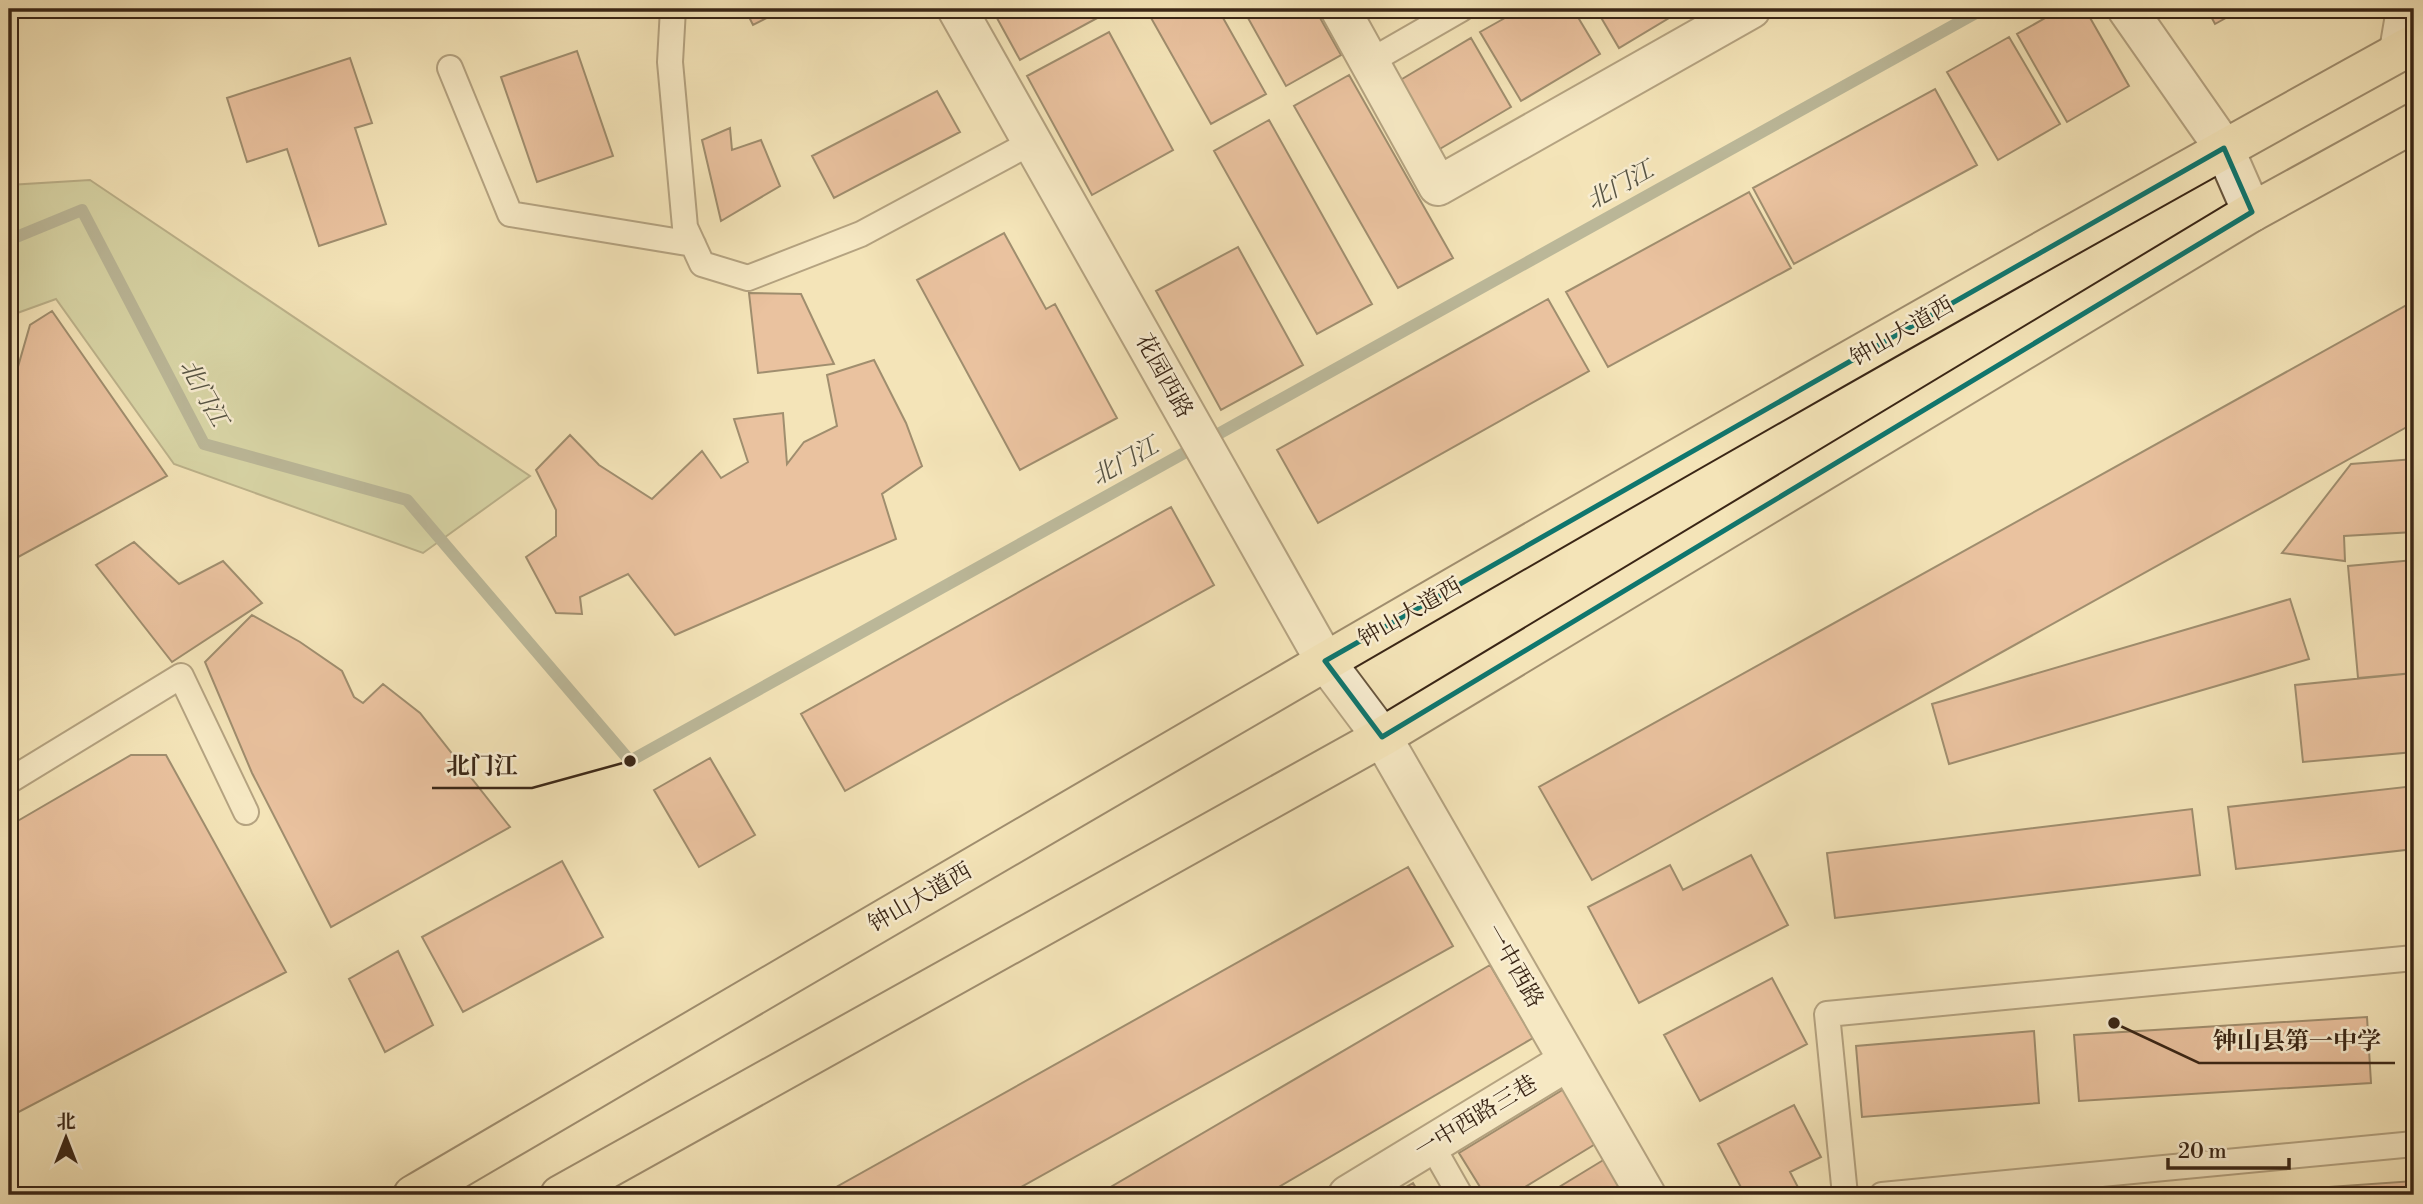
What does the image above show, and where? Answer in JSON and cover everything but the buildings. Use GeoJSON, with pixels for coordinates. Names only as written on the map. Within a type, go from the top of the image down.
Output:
{"type":"FeatureCollection","features":[{"type":"Feature","properties":{"kind":"highway","name":"钟山大道西"},"geometry":{"type":"LineString","coordinates":[[413,1195],[1325,661],[2224,148],[2403,50]]}},
{"type":"Feature","properties":{"kind":"highway"},"geometry":{"type":"LineString","coordinates":[[560,1195],[1382,737],[2252,212],[2414,123]]}},
{"type":"Feature","properties":{"kind":"street","name":"花园西路"},"geometry":{"type":"LineString","coordinates":[[957,9],[1325,661],[1382,737]]}},
{"type":"Feature","properties":{"kind":"street"},"geometry":{"type":"LineString","coordinates":[[1340,9],[1438,186],[1751,9]]}},
{"type":"Feature","properties":{"kind":"street"},"geometry":{"type":"LineString","coordinates":[[2127,9],[2224,148],[2252,212]]}},
{"type":"Feature","properties":{"kind":"street","name":"一中西路"},"geometry":{"type":"LineString","coordinates":[[1382,737],[1646,1195]]}},
{"type":"Feature","properties":{"kind":"street","name":"一中西路三巷"},"geometry":{"type":"LineString","coordinates":[[1348,1195],[1568,1061]]}},
{"type":"Feature","properties":{"kind":"lane"},"geometry":{"type":"LineString","coordinates":[[673,9],[670,62],[685,227],[702,264],[748,278],[861,234],[1032,142]]}},
{"type":"Feature","properties":{"kind":"lane"},"geometry":{"type":"LineString","coordinates":[[1369,62],[1461,9]]}},
{"type":"Feature","properties":{"kind":"lane"},"geometry":{"type":"LineString","coordinates":[[2399,9],[2403,50]]}},
{"type":"Feature","properties":{"kind":"lane"},"geometry":{"type":"LineString","coordinates":[[450,68],[510,214],[693,244]]}},
{"type":"Feature","properties":{"kind":"lane"},"geometry":{"type":"LineString","coordinates":[[9,781],[181,676],[246,812]]}},
{"type":"Feature","properties":{"kind":"lane"},"geometry":{"type":"LineString","coordinates":[[1845,1195],[1827,1014],[2414,958]]}},
{"type":"Feature","properties":{"kind":"lane"},"geometry":{"type":"LineString","coordinates":[[1432,1144],[1460,1195]]}},
{"type":"Feature","properties":{"kind":"lane"},"geometry":{"type":"LineString","coordinates":[[1882,1195],[2414,1144]]}},
{"type":"Feature","properties":{"kind":"highlighted area"},"geometry":{"type":"Polygon","coordinates":[[[2224,148],[2252,212],[1382,737],[1325,661],[2224,148]]]}},
{"type":"Feature","properties":{"kind":"green space"},"geometry":{"type":"Polygon","coordinates":[[[90,180],[530,476],[423,553],[174,464],[56,299],[9,316],[9,185],[90,180]]]}},
{"type":"Feature","properties":{"kind":"waterway","name":"北门江"},"geometry":{"type":"LineString","coordinates":[[9,240],[82,210],[204,444],[407,500],[630,761],[1983,9]]}},
{"type":"Feature","properties":{"kind":"place","name":"北门江"},"geometry":{"type":"Point","coordinates":[630,761]}},
{"type":"Feature","properties":{"kind":"place","name":"钟山县第一中学"},"geometry":{"type":"Point","coordinates":[2114,1023]}}]}
